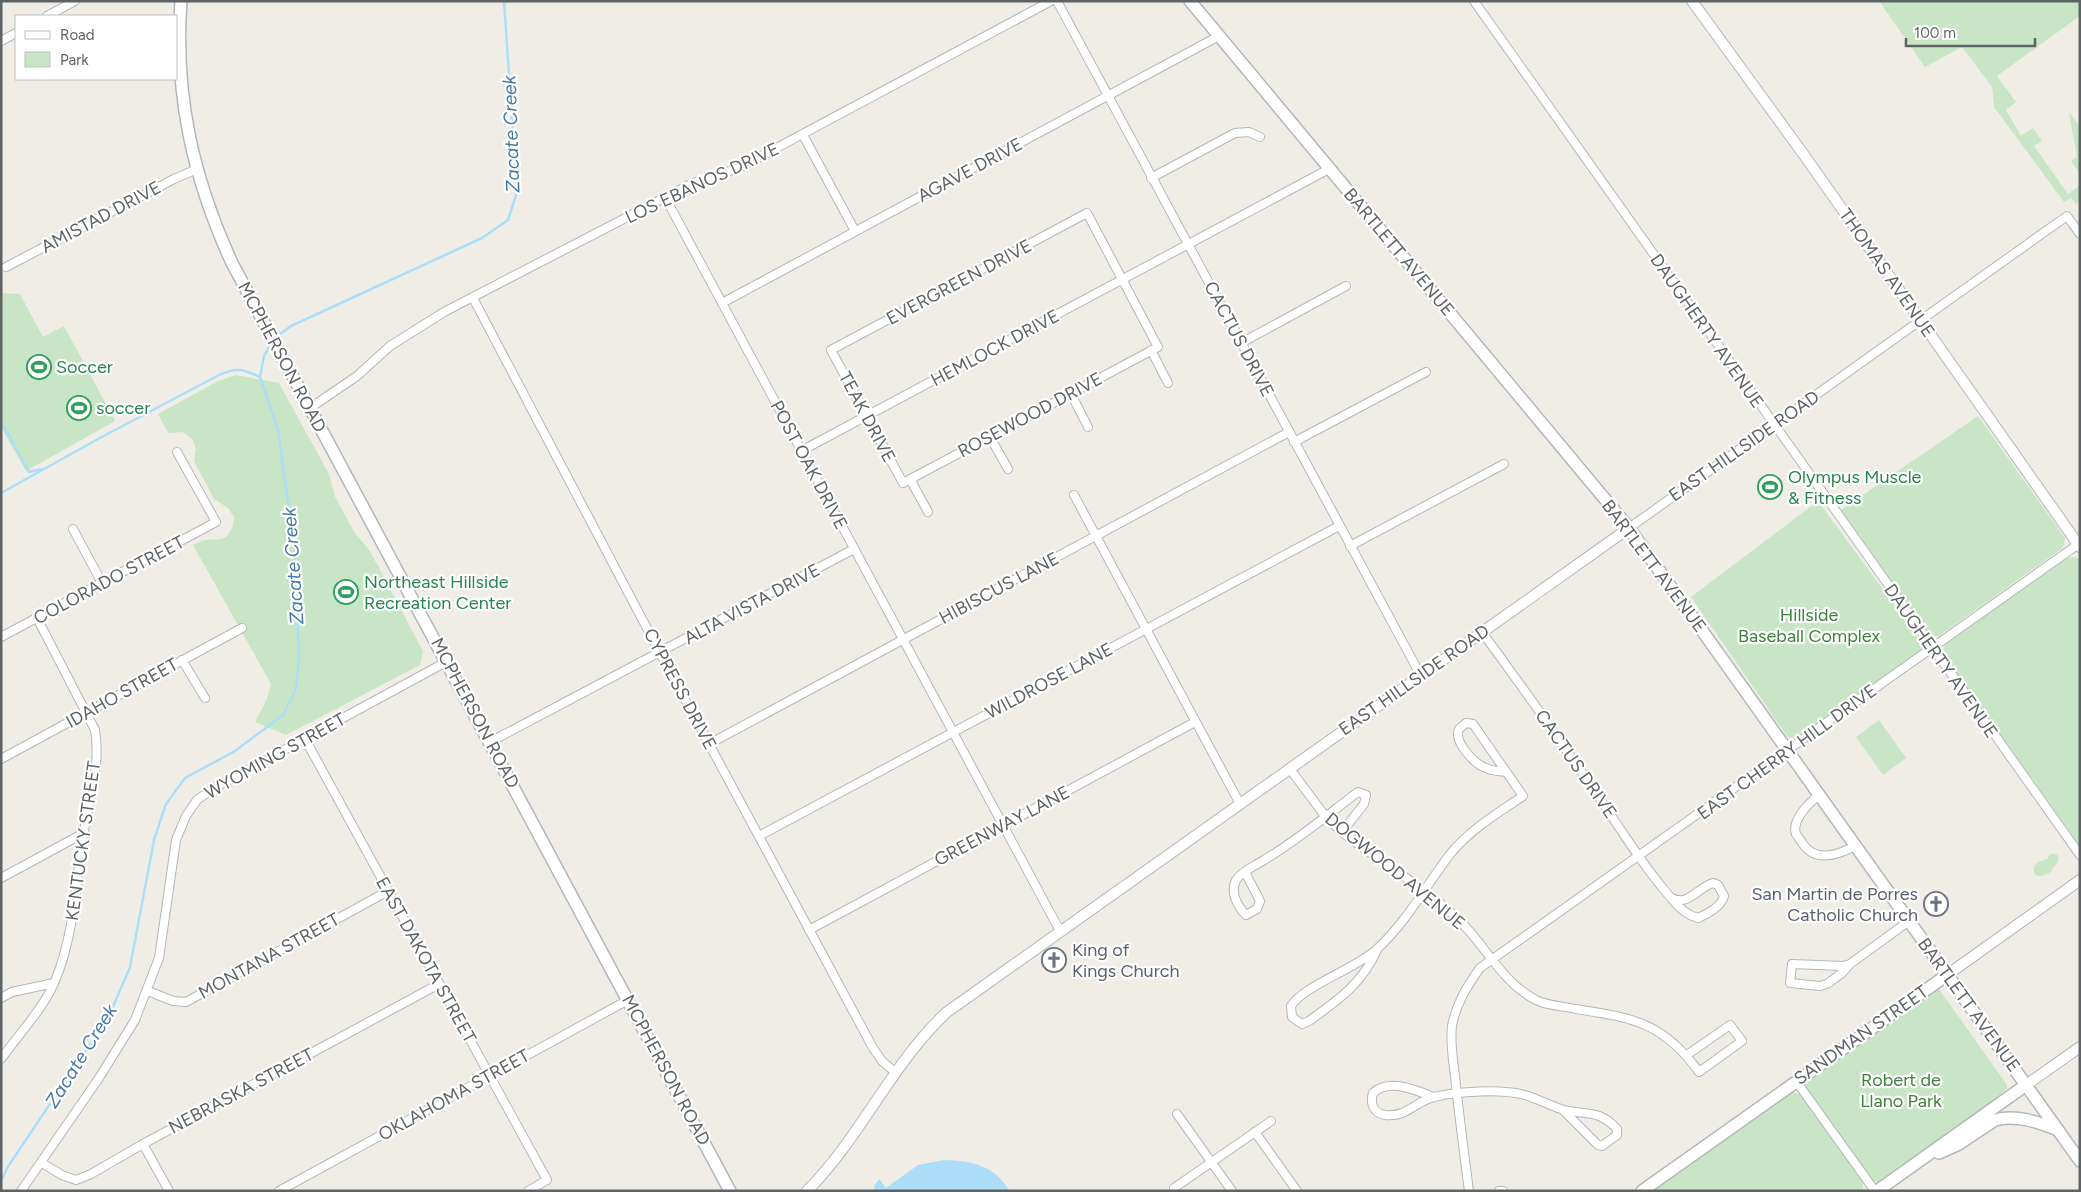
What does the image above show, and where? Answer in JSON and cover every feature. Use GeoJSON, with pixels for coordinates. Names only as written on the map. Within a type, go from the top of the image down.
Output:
{"type":"FeatureCollection","features":[{"type":"Feature","properties":{"kind":"main road","name":"MCPHERSON ROAD"},"geometry":{"type":"LineString","coordinates":[[181,1],[179,26],[182,93],[189,141],[196,169],[217,230],[232,263],[730,1191]]}},
{"type":"Feature","properties":{"kind":"main road","name":"BARTLETT AVENUE"},"geometry":{"type":"LineString","coordinates":[[1190,1],[1629,528],[2080,1161]]}},
{"type":"Feature","properties":{"kind":"main road","name":"SANDMAN STREET"},"geometry":{"type":"LineString","coordinates":[[1642,1191],[1947,975]]}},
{"type":"Feature","properties":{"kind":"main road"},"geometry":{"type":"LineString","coordinates":[[1876,1191],[2026,1085]]}},
{"type":"Feature","properties":{"kind":"main road"},"geometry":{"type":"LineString","coordinates":[[1921,1160],[1959,1144],[1986,1125],[2001,1118],[2011,1117],[2038,1122],[2058,1130]]}},
{"type":"Feature","properties":{"kind":"street"},"geometry":{"type":"LineString","coordinates":[[49,15],[74,1]]}},
{"type":"Feature","properties":{"kind":"street","name":"LOS EBANOS DRIVE"},"geometry":{"type":"LineString","coordinates":[[310,408],[357,376],[390,346],[444,312],[664,197],[693,183],[739,168],[1051,1]]}},
{"type":"Feature","properties":{"kind":"street","name":"CACTUS DRIVE"},"geometry":{"type":"LineString","coordinates":[[1057,1],[1421,676]]}},
{"type":"Feature","properties":{"kind":"street","name":"DAUGHERTY AVENUE"},"geometry":{"type":"LineString","coordinates":[[1474,1],[1773,425],[2080,855]]}},
{"type":"Feature","properties":{"kind":"street","name":"THOMAS AVENUE"},"geometry":{"type":"LineString","coordinates":[[1692,1],[1804,155],[2079,545]]}},
{"type":"Feature","properties":{"kind":"street"},"geometry":{"type":"LineString","coordinates":[[1,41],[15,34]]}},
{"type":"Feature","properties":{"kind":"street","name":"AGAVE DRIVE"},"geometry":{"type":"LineString","coordinates":[[722,303],[1219,36]]}},
{"type":"Feature","properties":{"kind":"street"},"geometry":{"type":"LineString","coordinates":[[1151,178],[1235,133],[1249,132],[1260,138]]}},
{"type":"Feature","properties":{"kind":"street"},"geometry":{"type":"LineString","coordinates":[[803,135],[855,231]]}},
{"type":"Feature","properties":{"kind":"street","name":"AMISTAD DRIVE"},"geometry":{"type":"LineString","coordinates":[[6,268],[174,178],[196,169]]}},
{"type":"Feature","properties":{"kind":"street","name":"HEMLOCK DRIVE"},"geometry":{"type":"LineString","coordinates":[[802,451],[1330,169]]}},
{"type":"Feature","properties":{"kind":"street","name":"POST OAK DRIVE"},"geometry":{"type":"LineString","coordinates":[[664,197],[1060,932]]}},
{"type":"Feature","properties":{"kind":"street","name":"EVERGREEN DRIVE"},"geometry":{"type":"LineString","coordinates":[[831,350],[1087,213],[1123,280]]}},
{"type":"Feature","properties":{"kind":"street","name":"EAST HILLSIDE ROAD"},"geometry":{"type":"LineString","coordinates":[[806,1191],[824,1174],[834,1161],[926,1032],[947,1012],[2067,216],[2080,234]]}},
{"type":"Feature","properties":{"kind":"street"},"geometry":{"type":"LineString","coordinates":[[1123,280],[1155,349],[1168,383]]}},
{"type":"Feature","properties":{"kind":"street"},"geometry":{"type":"LineString","coordinates":[[1241,342],[1346,286]]}},
{"type":"Feature","properties":{"kind":"street","name":"CYPRESS DRIVE"},"geometry":{"type":"LineString","coordinates":[[473,298],[660,653],[873,1048],[882,1062],[896,1073]]}},
{"type":"Feature","properties":{"kind":"street","name":"ROSEWOOD DRIVE"},"geometry":{"type":"LineString","coordinates":[[907,481],[1155,349]]}},
{"type":"Feature","properties":{"kind":"street","name":"TEAK DRIVE"},"geometry":{"type":"LineString","coordinates":[[831,350],[867,416],[928,512]]}},
{"type":"Feature","properties":{"kind":"street"},"geometry":{"type":"LineString","coordinates":[[1294,442],[1426,372]]}},
{"type":"Feature","properties":{"kind":"street"},"geometry":{"type":"LineString","coordinates":[[1071,394],[1088,427]]}},
{"type":"Feature","properties":{"kind":"street","name":"HIBISCUS LANE"},"geometry":{"type":"LineString","coordinates":[[710,744],[1289,432]]}},
{"type":"Feature","properties":{"kind":"street"},"geometry":{"type":"LineString","coordinates":[[990,437],[1008,469]]}},
{"type":"Feature","properties":{"kind":"street","name":"COLORADO STREET"},"geometry":{"type":"LineString","coordinates":[[1,637],[216,522],[176,452]]}},
{"type":"Feature","properties":{"kind":"street"},"geometry":{"type":"LineString","coordinates":[[1350,546],[1504,464]]}},
{"type":"Feature","properties":{"kind":"street"},"geometry":{"type":"LineString","coordinates":[[1074,495],[1240,804]]}},
{"type":"Feature","properties":{"kind":"street","name":"WILDROSE LANE"},"geometry":{"type":"LineString","coordinates":[[759,836],[1339,526]]}},
{"type":"Feature","properties":{"kind":"street"},"geometry":{"type":"LineString","coordinates":[[73,530],[102,583]]}},
{"type":"Feature","properties":{"kind":"street","name":"EAST CHERRY HILL DRIVE"},"geometry":{"type":"LineString","coordinates":[[1469,1191],[1457,1094],[1452,1026],[1458,1005],[1467,986],[1480,968],[1640,857],[2079,545]]}},
{"type":"Feature","properties":{"kind":"street","name":"ALTA VISTA DRIVE"},"geometry":{"type":"LineString","coordinates":[[490,742],[854,549]]}},
{"type":"Feature","properties":{"kind":"street","name":"KENTUCKY STREET"},"geometry":{"type":"LineString","coordinates":[[1,1059],[40,1006],[54,983],[64,960],[94,782],[95,730],[37,618]]}},
{"type":"Feature","properties":{"kind":"street","name":"IDAHO STREET"},"geometry":{"type":"LineString","coordinates":[[1,759],[242,628]]}},
{"type":"Feature","properties":{"kind":"street","name":"CACTUS DRIVE"},"geometry":{"type":"LineString","coordinates":[[1482,632],[1542,713],[1670,898],[1685,912],[1698,918],[1723,901],[1724,896],[1718,885],[1713,883],[1687,899],[1681,901],[1670,898]]}},
{"type":"Feature","properties":{"kind":"street"},"geometry":{"type":"LineString","coordinates":[[182,660],[205,698]]}},
{"type":"Feature","properties":{"kind":"street","name":"WYOMING STREET"},"geometry":{"type":"LineString","coordinates":[[21,1191],[42,1163],[121,1045],[135,1020],[148,991],[159,958],[176,840],[186,816],[197,800],[214,788],[446,662]]}},
{"type":"Feature","properties":{"kind":"street","name":"GREENWAY LANE"},"geometry":{"type":"LineString","coordinates":[[809,930],[1195,722]]}},
{"type":"Feature","properties":{"kind":"street"},"geometry":{"type":"LineString","coordinates":[[1377,950],[1370,964],[1344,996],[1302,1024],[1292,1017],[1290,1006],[1294,1000],[1364,961],[1377,950],[1397,930],[1451,853],[1467,836],[1523,796],[1473,724],[1466,724],[1459,729],[1458,738],[1472,759],[1487,769],[1505,772]]}},
{"type":"Feature","properties":{"kind":"street","name":"EAST DAKOTA STREET"},"geometry":{"type":"LineString","coordinates":[[305,739],[547,1180],[528,1191]]}},
{"type":"Feature","properties":{"kind":"street","name":"DOGWOOD AVENUE"},"geometry":{"type":"LineString","coordinates":[[1290,769],[1326,816],[1342,832],[1458,919],[1514,984],[1537,1000],[1633,1019],[1660,1032],[1687,1055],[1699,1072],[1742,1041],[1730,1025],[1687,1055]]}},
{"type":"Feature","properties":{"kind":"street"},"geometry":{"type":"LineString","coordinates":[[1245,872],[1260,901],[1257,909],[1246,915],[1235,900],[1233,890],[1236,880],[1245,872],[1290,845],[1358,792],[1366,795],[1364,804],[1342,832]]}},
{"type":"Feature","properties":{"kind":"street"},"geometry":{"type":"LineString","coordinates":[[1819,795],[1806,806],[1796,826],[1796,834],[1809,852],[1815,856],[1842,853],[1855,846]]}},
{"type":"Feature","properties":{"kind":"street"},"geometry":{"type":"LineString","coordinates":[[1,878],[84,834]]}},
{"type":"Feature","properties":{"kind":"street","name":"SANDMAN STREET"},"geometry":{"type":"LineString","coordinates":[[1947,975],[2080,880]]}},
{"type":"Feature","properties":{"kind":"street","name":"MONTANA STREET"},"geometry":{"type":"LineString","coordinates":[[148,991],[173,1001],[186,1002],[388,891]]}},
{"type":"Feature","properties":{"kind":"street"},"geometry":{"type":"LineString","coordinates":[[1850,964],[1843,966],[1792,964],[1790,983],[1820,986],[1827,984],[1842,973],[1850,964],[1909,921]]}},
{"type":"Feature","properties":{"kind":"street"},"geometry":{"type":"LineString","coordinates":[[1,998],[12,992],[54,983]]}},
{"type":"Feature","properties":{"kind":"street","name":"NEBRASKA STREET"},"geometry":{"type":"LineString","coordinates":[[42,1163],[62,1175],[76,1180],[92,1174],[143,1144],[439,984]]}},
{"type":"Feature","properties":{"kind":"street","name":"OKLAHOMA STREET"},"geometry":{"type":"LineString","coordinates":[[279,1191],[628,1000]]}},
{"type":"Feature","properties":{"kind":"street"},"geometry":{"type":"LineString","coordinates":[[2026,1085],[2080,1047]]}},
{"type":"Feature","properties":{"kind":"street"},"geometry":{"type":"LineString","coordinates":[[1796,1081],[1876,1191]]}},
{"type":"Feature","properties":{"kind":"street"},"geometry":{"type":"LineString","coordinates":[[1433,1097],[1410,1088],[1382,1087],[1373,1093],[1371,1103],[1379,1114],[1390,1116],[1405,1113],[1433,1097],[1507,1092],[1526,1095],[1562,1110],[1601,1116],[1617,1129],[1617,1136],[1606,1145],[1598,1145],[1562,1110]]}},
{"type":"Feature","properties":{"kind":"street"},"geometry":{"type":"LineString","coordinates":[[1178,1114],[1232,1191]]}},
{"type":"Feature","properties":{"kind":"street"},"geometry":{"type":"LineString","coordinates":[[1174,1188],[1271,1120]]}},
{"type":"Feature","properties":{"kind":"street"},"geometry":{"type":"LineString","coordinates":[[1255,1132],[1297,1191]]}},
{"type":"Feature","properties":{"kind":"street"},"geometry":{"type":"LineString","coordinates":[[143,1144],[169,1191]]}},
{"type":"Feature","properties":{"kind":"green space"},"geometry":{"type":"Polygon","coordinates":[[[1879,1],[2080,1],[2080,16],[1997,76],[2016,102],[2006,110],[2021,136],[2033,128],[2042,141],[2034,146],[2068,194],[2080,185],[2080,201],[2076,204],[2071,198],[2064,202],[1994,107],[1992,87],[1962,47],[1925,67],[1879,1]]]}},
{"type":"Feature","properties":{"kind":"green space"},"geometry":{"type":"Polygon","coordinates":[[[2069,112],[2080,127],[2080,174],[2071,161],[2077,157],[2069,112]]]}},
{"type":"Feature","properties":{"kind":"green space"},"geometry":{"type":"Polygon","coordinates":[[[1,293],[20,294],[43,337],[64,326],[115,421],[26,471],[1,427],[1,293]]]}},
{"type":"Feature","properties":{"kind":"green space"},"geometry":{"type":"Polygon","coordinates":[[[236,375],[279,383],[329,474],[335,497],[355,533],[370,551],[423,651],[420,665],[286,735],[255,722],[266,701],[271,684],[193,545],[204,540],[226,537],[233,526],[234,517],[228,508],[214,499],[194,461],[196,449],[193,440],[183,432],[168,433],[158,414],[218,381],[236,375]]]}},
{"type":"Feature","properties":{"kind":"green space","name":"Hillside Baseball Complex"},"geometry":{"type":"Polygon","coordinates":[[[1978,416],[2065,538],[2064,544],[2061,549],[1939,636],[1931,637],[1841,510],[1978,416]]]}},
{"type":"Feature","properties":{"kind":"green space","name":"Hillside Baseball Complex"},"geometry":{"type":"Polygon","coordinates":[[[1818,501],[1923,644],[1922,650],[1798,736],[1792,738],[1787,736],[1691,597],[1818,501]]]}},
{"type":"Feature","properties":{"kind":"green space"},"geometry":{"type":"Polygon","coordinates":[[[2074,557],[2080,559],[2080,846],[1942,652],[1945,644],[2067,558],[2074,557]]]}},
{"type":"Feature","properties":{"kind":"green space"},"geometry":{"type":"Polygon","coordinates":[[[1879,720],[1906,758],[1883,775],[1856,737],[1879,720]]]}},
{"type":"Feature","properties":{"kind":"green space"},"geometry":{"type":"Polygon","coordinates":[[[2050,854],[2058,856],[2058,862],[2051,872],[2037,876],[2034,873],[2034,866],[2040,861],[2047,859],[2050,854]]]}},
{"type":"Feature","properties":{"kind":"green space","name":"Robert de Llano Park"},"geometry":{"type":"Polygon","coordinates":[[[1939,989],[2007,1085],[2007,1088],[1989,1105],[1882,1181],[1876,1182],[1871,1180],[1804,1088],[1804,1083],[1807,1078],[1933,990],[1939,989]]]}},
{"type":"Feature","properties":{"kind":"green space","name":"Robert de Llano Park"},"geometry":{"type":"Polygon","coordinates":[[[1792,1092],[1801,1095],[1863,1181],[1863,1191],[1650,1191],[1783,1096],[1792,1092]]]}},
{"type":"Feature","properties":{"kind":"water"},"geometry":{"type":"Polygon","coordinates":[[[944,1160],[974,1163],[982,1166],[997,1175],[1010,1191],[875,1191],[874,1186],[879,1179],[886,1188],[918,1165],[944,1160]]]}},
{"type":"Feature","properties":{"kind":"waterway","name":"Zacate Creek"},"geometry":{"type":"LineString","coordinates":[[276,337],[291,326],[482,238],[508,220],[517,192],[504,1]]}},
{"type":"Feature","properties":{"kind":"waterway","name":"Zacate Creek"},"geometry":{"type":"LineString","coordinates":[[1,1181],[9,1165],[109,1016],[130,967],[154,840],[166,804],[185,778],[235,751],[283,715],[296,689],[299,656],[294,546],[278,430],[260,377],[264,356],[271,343]]}},
{"type":"Feature","properties":{"kind":"waterway"},"geometry":{"type":"LineString","coordinates":[[1,493],[219,375],[240,370],[260,377]]}},
{"type":"Feature","properties":{"kind":"waterway"},"geometry":{"type":"LineString","coordinates":[[1,421],[29,472],[42,469]]}},
{"type":"Feature","properties":{"kind":"place","name":"Soccer"},"geometry":{"type":"Point","coordinates":[39,367]}},
{"type":"Feature","properties":{"kind":"place","name":"soccer"},"geometry":{"type":"Point","coordinates":[79,408]}},
{"type":"Feature","properties":{"kind":"place","name":"Olympus Muscle & Fitness"},"geometry":{"type":"Point","coordinates":[1770,487]}},
{"type":"Feature","properties":{"kind":"place","name":"Northeast Hillside Recreation Center"},"geometry":{"type":"Point","coordinates":[346,592]}},
{"type":"Feature","properties":{"kind":"place","name":"San Martin de Porres Catholic Church"},"geometry":{"type":"Point","coordinates":[1936,904]}},
{"type":"Feature","properties":{"kind":"place","name":"King of Kings Church"},"geometry":{"type":"Point","coordinates":[1054,960]}}]}
